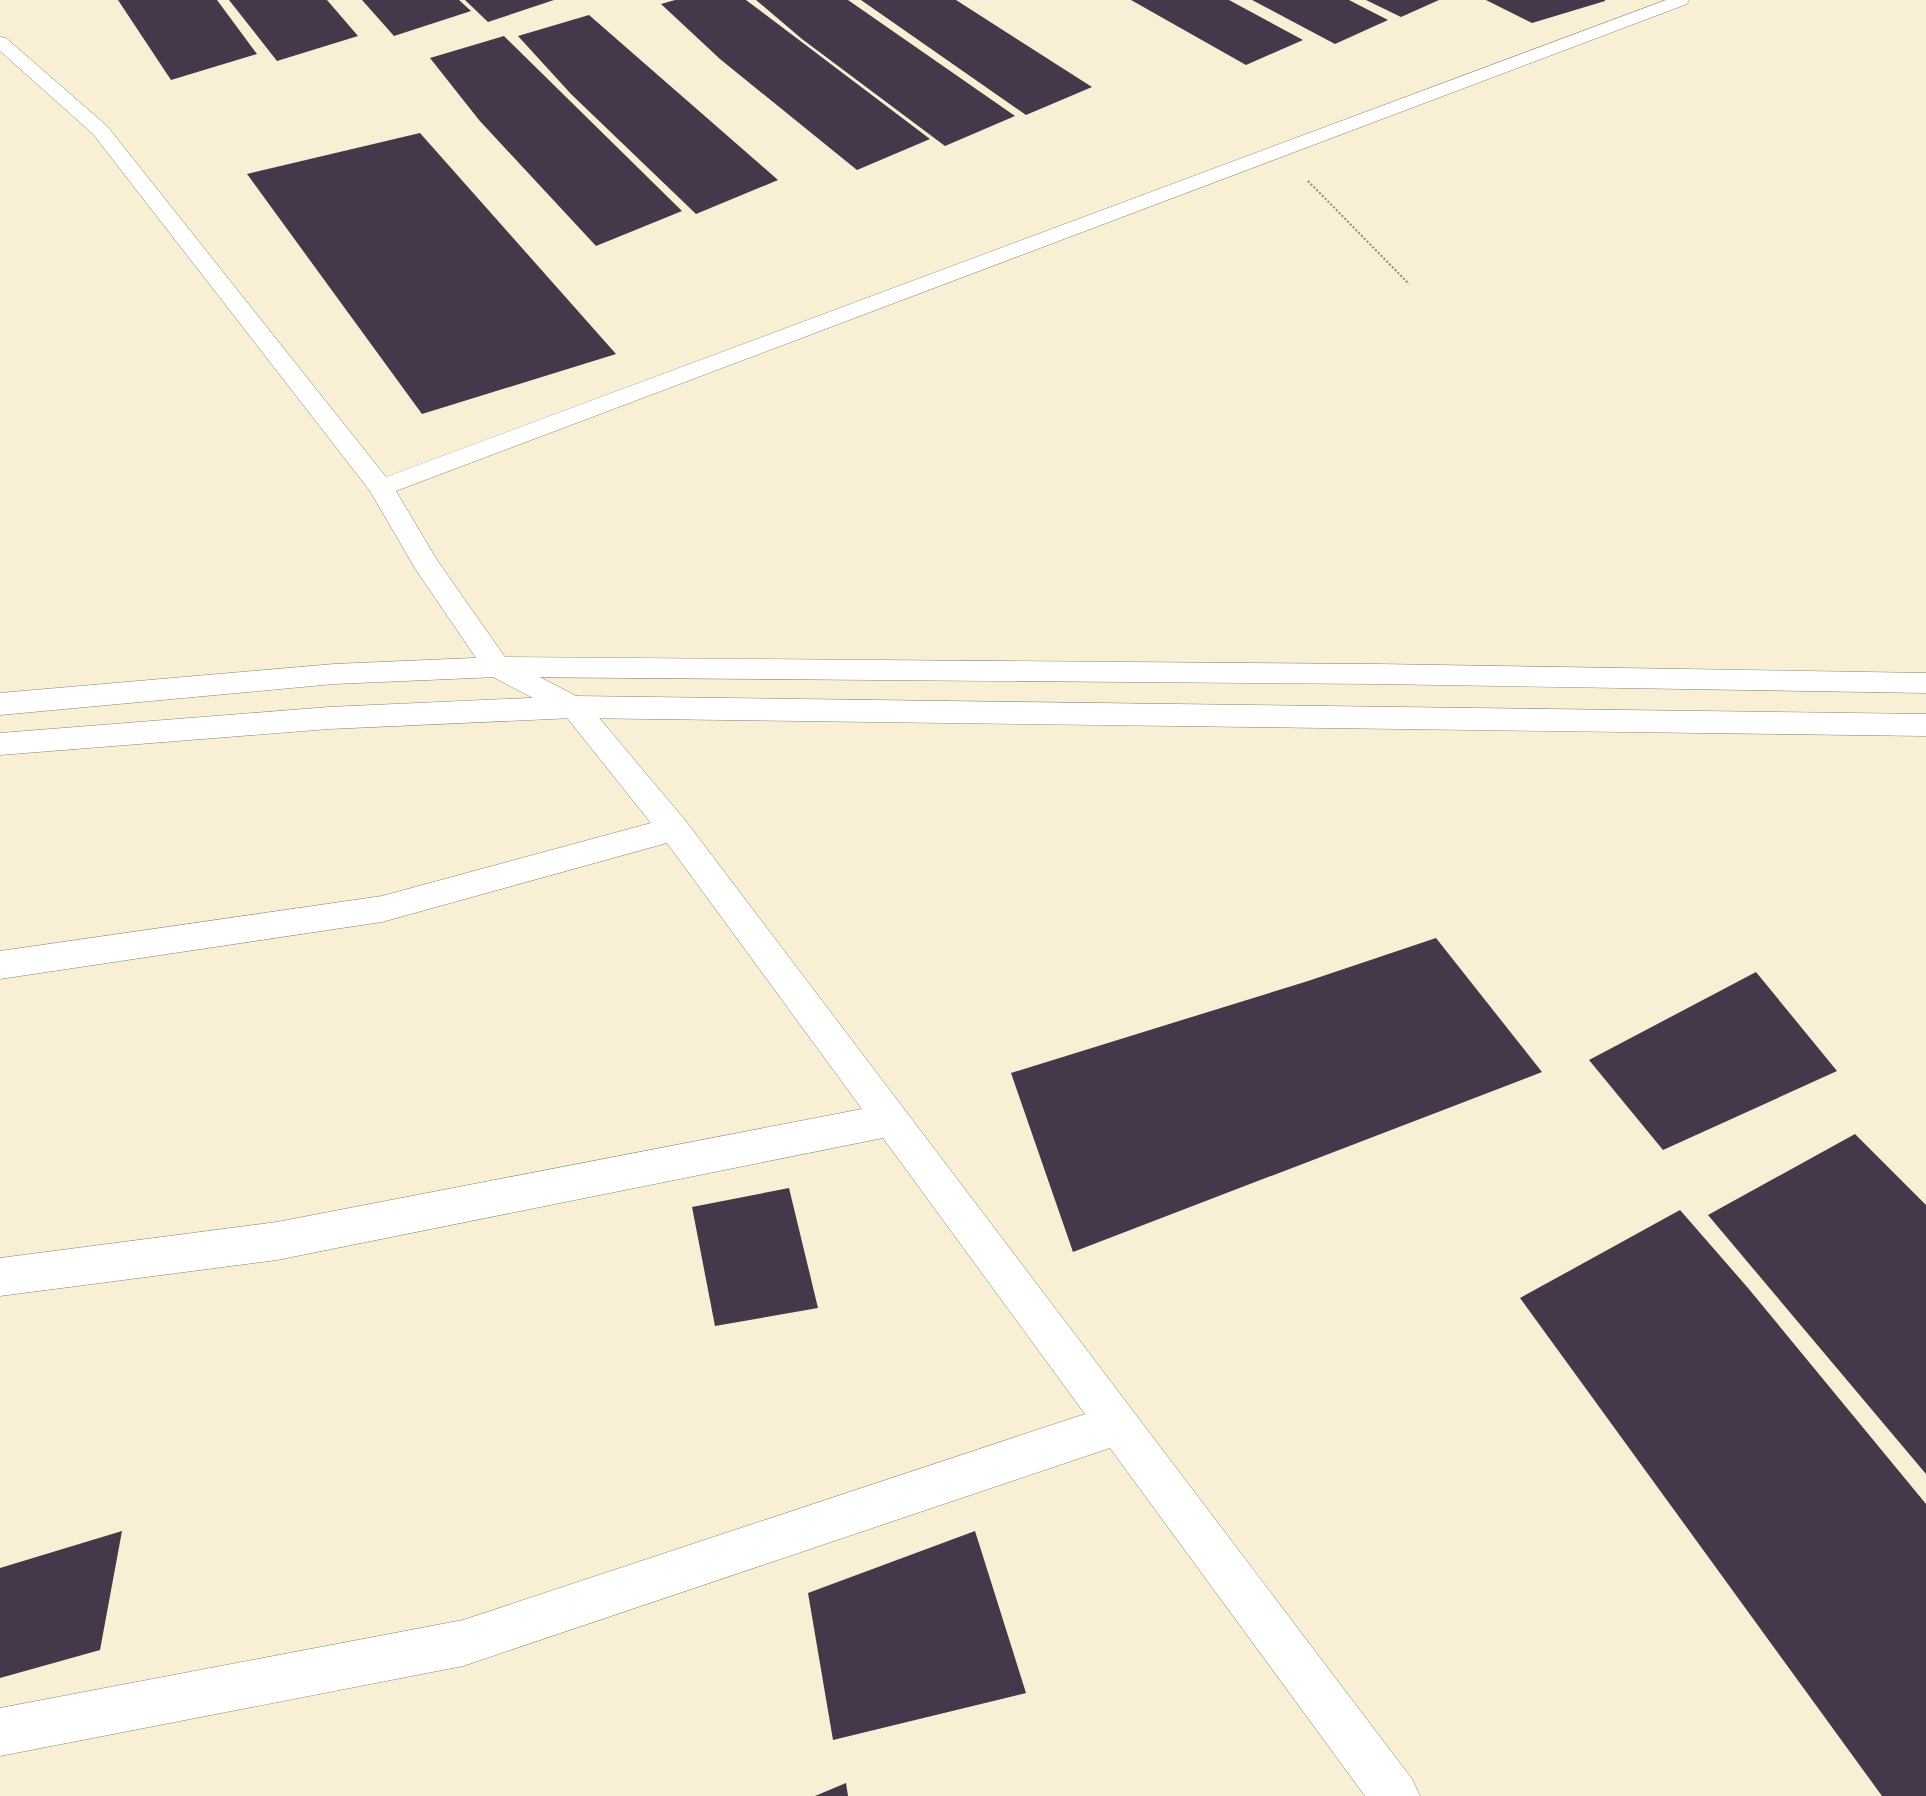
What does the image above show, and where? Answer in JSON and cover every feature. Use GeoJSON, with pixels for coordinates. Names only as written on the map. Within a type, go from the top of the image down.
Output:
{"type":"FeatureCollection","features":[{"type":"Feature","properties":{"kind":"street"},"geometry":{"type":"LineString","coordinates":[[381,488],[1681,0]]}},
{"type":"Feature","properties":{"kind":"street"},"geometry":{"type":"LineString","coordinates":[[0,42],[100,130],[381,488],[426,564],[497,667],[574,707],[674,829],[1395,1796]]}},
{"type":"Feature","properties":{"kind":"street"},"geometry":{"type":"LineString","coordinates":[[0,704],[334,674],[497,667],[1354,674],[1926,683]]}},
{"type":"Feature","properties":{"kind":"street"},"geometry":{"type":"LineString","coordinates":[[0,744],[352,717],[574,707],[1926,725]]}},
{"type":"Feature","properties":{"kind":"street"},"geometry":{"type":"LineString","coordinates":[[0,965],[382,909],[674,829]]}},
{"type":"Feature","properties":{"kind":"street"},"geometry":{"type":"LineString","coordinates":[[0,1277],[277,1241],[891,1120]]}},
{"type":"Feature","properties":{"kind":"street"},"geometry":{"type":"LineString","coordinates":[[0,1732],[463,1643],[1118,1424]]}},
{"type":"Feature","properties":{"kind":"path"},"geometry":{"type":"LineString","coordinates":[[1277,152],[1410,284]]}},
{"type":"Feature","properties":{"kind":"building"},"geometry":{"type":"Polygon","coordinates":[[[118,0],[217,0],[257,54],[171,80],[118,0]]]}},
{"type":"Feature","properties":{"kind":"building"},"geometry":{"type":"Polygon","coordinates":[[[229,0],[327,0],[358,36],[277,61],[229,0]]]}},
{"type":"Feature","properties":{"kind":"building"},"geometry":{"type":"Polygon","coordinates":[[[362,0],[459,0],[471,11],[394,36],[362,0]]]}},
{"type":"Feature","properties":{"kind":"building"},"geometry":{"type":"Polygon","coordinates":[[[465,0],[554,0],[488,22],[465,0]]]}},
{"type":"Feature","properties":{"kind":"building"},"geometry":{"type":"Polygon","coordinates":[[[675,0],[746,0],[930,139],[857,170],[720,59],[661,4],[675,0]]]}},
{"type":"Feature","properties":{"kind":"building"},"geometry":{"type":"Polygon","coordinates":[[[756,0],[848,0],[1015,116],[945,146],[802,39],[756,0]]]}},
{"type":"Feature","properties":{"kind":"building"},"geometry":{"type":"Polygon","coordinates":[[[861,0],[956,0],[1092,87],[1026,115],[861,0]]]}},
{"type":"Feature","properties":{"kind":"building"},"geometry":{"type":"Polygon","coordinates":[[[1131,0],[1229,0],[1303,40],[1246,65],[1131,0]]]}},
{"type":"Feature","properties":{"kind":"building"},"geometry":{"type":"Polygon","coordinates":[[[1252,0],[1349,0],[1388,20],[1335,44],[1252,0]]]}},
{"type":"Feature","properties":{"kind":"building"},"geometry":{"type":"Polygon","coordinates":[[[1366,0],[1439,0],[1401,17],[1366,0]]]}},
{"type":"Feature","properties":{"kind":"building"},"geometry":{"type":"Polygon","coordinates":[[[1486,0],[1605,0],[1605,1],[1532,23],[1486,0]]]}},
{"type":"Feature","properties":{"kind":"building"},"geometry":{"type":"Polygon","coordinates":[[[589,15],[778,180],[696,214],[571,94],[518,36],[589,15]]]}},
{"type":"Feature","properties":{"kind":"building"},"geometry":{"type":"Polygon","coordinates":[[[504,36],[682,211],[596,246],[479,120],[430,58],[504,36]]]}},
{"type":"Feature","properties":{"kind":"building"},"geometry":{"type":"Polygon","coordinates":[[[420,133],[616,354],[422,414],[247,174],[420,133]]]}},
{"type":"Feature","properties":{"kind":"building"},"geometry":{"type":"Polygon","coordinates":[[[1436,938],[1542,1072],[1073,1252],[1011,1073],[1308,981],[1436,938]]]}},
{"type":"Feature","properties":{"kind":"building"},"geometry":{"type":"Polygon","coordinates":[[[1756,972],[1837,1071],[1663,1150],[1589,1060],[1756,972]]]}},
{"type":"Feature","properties":{"kind":"building"},"geometry":{"type":"Polygon","coordinates":[[[1855,1134],[1926,1205],[1926,1474],[1708,1215],[1855,1134]]]}},
{"type":"Feature","properties":{"kind":"building"},"geometry":{"type":"Polygon","coordinates":[[[789,1188],[818,1308],[715,1326],[692,1207],[789,1188]]]}},
{"type":"Feature","properties":{"kind":"building"},"geometry":{"type":"Polygon","coordinates":[[[1680,1210],[1748,1288],[1926,1504],[1926,1796],[1882,1796],[1520,1298],[1680,1210]]]}},
{"type":"Feature","properties":{"kind":"building"},"geometry":{"type":"Polygon","coordinates":[[[122,1531],[100,1650],[0,1678],[0,1568],[122,1531]]]}},
{"type":"Feature","properties":{"kind":"building"},"geometry":{"type":"Polygon","coordinates":[[[975,1531],[1026,1693],[833,1740],[808,1593],[975,1531]]]}},
{"type":"Feature","properties":{"kind":"building"},"geometry":{"type":"Polygon","coordinates":[[[846,1783],[848,1796],[815,1796],[846,1783]]]}}]}
